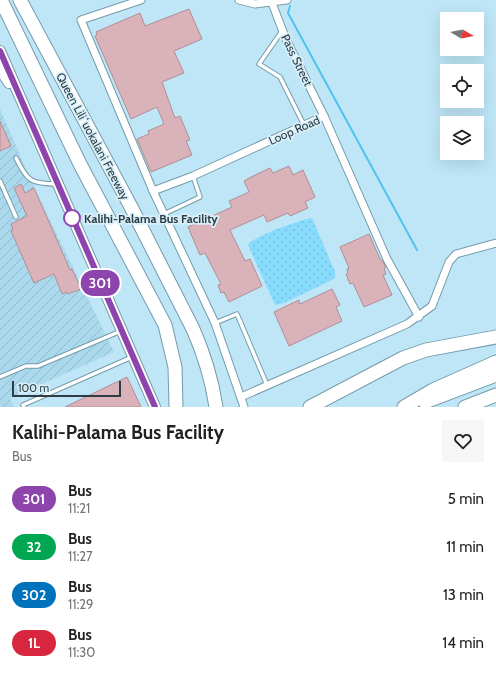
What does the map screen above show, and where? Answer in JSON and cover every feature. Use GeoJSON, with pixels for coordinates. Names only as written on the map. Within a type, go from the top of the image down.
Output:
{"type":"FeatureCollection","features":[{"type":"Feature","properties":{"kind":"highway","name":"Queen Liliʻuokalani Freeway"},"geometry":{"type":"LineString","coordinates":[[1,0],[25,54],[80,164],[165,324],[175,367],[176,407]]}},
{"type":"Feature","properties":{"kind":"highway","name":"Queen Liliʻuokalani Freeway"},"geometry":{"type":"LineString","coordinates":[[20,0],[130,205],[193,329],[202,350],[213,388],[216,407]]}},
{"type":"Feature","properties":{"kind":"highway"},"geometry":{"type":"LineString","coordinates":[[23,0],[31,19]]}},
{"type":"Feature","properties":{"kind":"highway"},"geometry":{"type":"LineString","coordinates":[[0,11],[25,54]]}},
{"type":"Feature","properties":{"kind":"highway"},"geometry":{"type":"LineString","coordinates":[[310,407],[403,358],[426,350],[496,337]]}},
{"type":"Feature","properties":{"kind":"highway"},"geometry":{"type":"LineString","coordinates":[[404,407],[433,390],[496,362]]}},
{"type":"Feature","properties":{"kind":"highway"},"geometry":{"type":"LineString","coordinates":[[411,407],[496,375]]}},
{"type":"Feature","properties":{"kind":"highway"},"geometry":{"type":"LineString","coordinates":[[465,407],[496,395]]}},
{"type":"Feature","properties":{"kind":"highway"},"geometry":{"type":"LineString","coordinates":[[483,407],[496,403]]}},
{"type":"Feature","properties":{"kind":"main road"},"geometry":{"type":"LineString","coordinates":[[1,60],[22,104],[155,407]]}},
{"type":"Feature","properties":{"kind":"street"},"geometry":{"type":"LineString","coordinates":[[141,0],[81,20],[153,191],[215,323],[244,407]]}},
{"type":"Feature","properties":{"kind":"street"},"geometry":{"type":"LineString","coordinates":[[239,0],[249,4],[272,3],[287,0]]}},
{"type":"Feature","properties":{"kind":"street","name":"Pass Street"},"geometry":{"type":"LineString","coordinates":[[272,3],[282,30],[324,116]]}},
{"type":"Feature","properties":{"kind":"street","name":"Loop Road"},"geometry":{"type":"LineString","coordinates":[[153,191],[193,176],[324,116],[387,259],[419,317]]}},
{"type":"Feature","properties":{"kind":"street"},"geometry":{"type":"LineString","coordinates":[[241,397],[407,324],[419,317],[432,306],[449,262],[456,254],[496,243]]}},
{"type":"Feature","properties":{"kind":"lane"},"geometry":{"type":"LineString","coordinates":[[282,30],[259,64],[280,78],[304,126]]}},
{"type":"Feature","properties":{"kind":"lane"},"geometry":{"type":"LineString","coordinates":[[16,158],[25,177],[36,184],[57,184]]}},
{"type":"Feature","properties":{"kind":"lane"},"geometry":{"type":"LineString","coordinates":[[164,214],[200,197],[193,176]]}},
{"type":"Feature","properties":{"kind":"lane"},"geometry":{"type":"LineString","coordinates":[[0,181],[16,217]]}},
{"type":"Feature","properties":{"kind":"lane"},"geometry":{"type":"LineString","coordinates":[[0,195],[5,193]]}},
{"type":"Feature","properties":{"kind":"lane"},"geometry":{"type":"LineString","coordinates":[[215,323],[237,314],[267,385]]}},
{"type":"Feature","properties":{"kind":"lane"},"geometry":{"type":"LineString","coordinates":[[0,377],[26,366],[38,366],[121,331]]}},
{"type":"Feature","properties":{"kind":"lane"},"geometry":{"type":"LineString","coordinates":[[24,407],[23,405],[132,356]]}},
{"type":"Feature","properties":{"kind":"shaded area","name":"Kalihi-Palama Bus Facility"},"geometry":{"type":"Polygon","coordinates":[[[0,109],[34,187],[114,352],[10,398],[14,407],[0,407],[0,109]]]}},
{"type":"Feature","properties":{"kind":"shaded area"},"geometry":{"type":"Polygon","coordinates":[[[312,218],[335,272],[335,277],[332,280],[284,303],[275,305],[248,245],[267,233],[312,218]]]}},
{"type":"Feature","properties":{"kind":"building"},"geometry":{"type":"Polygon","coordinates":[[[189,9],[202,39],[174,51],[184,73],[162,82],[175,118],[180,116],[190,140],[186,141],[192,155],[151,172],[137,139],[149,134],[148,131],[164,124],[157,107],[131,119],[95,36],[97,35],[96,32],[140,13],[145,26],[189,9]]]}},
{"type":"Feature","properties":{"kind":"building"},"geometry":{"type":"Polygon","coordinates":[[[0,121],[11,146],[0,151],[0,121]]]}},
{"type":"Feature","properties":{"kind":"building"},"geometry":{"type":"Polygon","coordinates":[[[289,166],[293,175],[303,170],[315,197],[305,202],[308,208],[290,216],[288,213],[267,222],[264,215],[230,230],[245,261],[250,259],[262,286],[229,302],[224,292],[221,293],[218,285],[221,284],[205,253],[200,255],[188,227],[232,207],[229,201],[249,192],[244,181],[270,168],[273,173],[289,166]]]}},
{"type":"Feature","properties":{"kind":"building","name":"Kalihi-Palama Bus Facility"},"geometry":{"type":"Polygon","coordinates":[[[21,184],[25,193],[34,188],[70,270],[72,269],[81,289],[68,294],[67,292],[62,294],[54,274],[34,283],[11,231],[13,230],[11,224],[27,216],[14,188],[21,184]]]}},
{"type":"Feature","properties":{"kind":"building"},"geometry":{"type":"Polygon","coordinates":[[[369,234],[380,259],[386,267],[384,268],[386,274],[383,275],[392,295],[364,307],[353,283],[350,284],[346,274],[348,273],[347,269],[349,268],[340,247],[369,234]]]}},
{"type":"Feature","properties":{"kind":"building"},"geometry":{"type":"Polygon","coordinates":[[[332,289],[340,305],[336,307],[342,321],[289,346],[274,312],[299,300],[300,304],[332,289]]]}},
{"type":"Feature","properties":{"kind":"building"},"geometry":{"type":"Polygon","coordinates":[[[127,377],[141,407],[65,407],[127,377]]]}},
{"type":"Feature","properties":{"kind":"waterway"},"geometry":{"type":"LineString","coordinates":[[290,6],[288,13],[417,250]]}},
{"type":"Feature","properties":{"kind":"bus line","name":"301"},"geometry":{"type":"LineString","coordinates":[[0,51],[155,407]]}},
{"type":"Feature","properties":{"kind":"place","name":"Kalihi-Palama Bus Facility"},"geometry":{"type":"Point","coordinates":[72,218]}}]}
